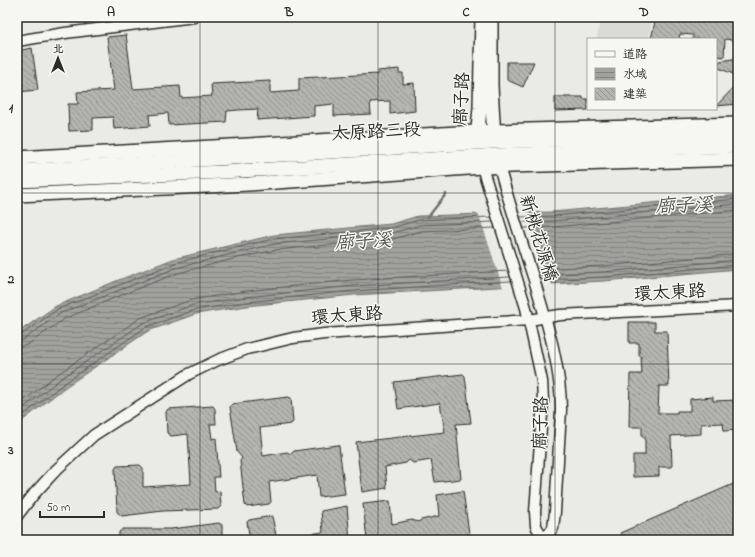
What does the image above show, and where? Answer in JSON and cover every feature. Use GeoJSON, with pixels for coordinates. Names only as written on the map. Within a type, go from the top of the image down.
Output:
{"type":"FeatureCollection","features":[{"type":"Feature","properties":{"kind":"main road","name":"廍子路"},"geometry":{"type":"LineString","coordinates":[[481,162],[477,138],[480,108],[482,17]]}},
{"type":"Feature","properties":{"kind":"main road","name":"廍子路"},"geometry":{"type":"LineString","coordinates":[[491,17],[491,86],[494,136],[498,161]]}},
{"type":"Feature","properties":{"kind":"main road","name":"太原路三段"},"geometry":{"type":"LineString","coordinates":[[17,171],[494,136],[738,124]]}},
{"type":"Feature","properties":{"kind":"main road","name":"太原路三段"},"geometry":{"type":"LineString","coordinates":[[494,136],[738,135]]}},
{"type":"Feature","properties":{"kind":"main road","name":"太原路三段"},"geometry":{"type":"LineString","coordinates":[[17,158],[477,138]]}},
{"type":"Feature","properties":{"kind":"main road","name":"太原路三段"},"geometry":{"type":"LineString","coordinates":[[17,181],[481,162],[738,146]]}},
{"type":"Feature","properties":{"kind":"main road","name":"太原路三段"},"geometry":{"type":"LineString","coordinates":[[498,161],[738,159]]}},
{"type":"Feature","properties":{"kind":"main road","name":"太原路三段"},"geometry":{"type":"LineString","coordinates":[[17,195],[249,184],[481,162]]}},
{"type":"Feature","properties":{"kind":"street"},"geometry":{"type":"LineString","coordinates":[[17,41],[65,33],[194,17]]}},
{"type":"Feature","properties":{"kind":"street","name":"廍子路"},"geometry":{"type":"LineString","coordinates":[[498,161],[503,179]]}},
{"type":"Feature","properties":{"kind":"street","name":"廍子路"},"geometry":{"type":"LineString","coordinates":[[481,162],[487,182]]}},
{"type":"Feature","properties":{"kind":"street","name":"新桃花源橋"},"geometry":{"type":"LineString","coordinates":[[503,179],[544,312]]}},
{"type":"Feature","properties":{"kind":"street","name":"新桃花源橋"},"geometry":{"type":"LineString","coordinates":[[487,182],[526,308]]}},
{"type":"Feature","properties":{"kind":"street","name":"環太東路"},"geometry":{"type":"LineString","coordinates":[[17,516],[34,494],[56,470],[94,436],[189,374],[218,360],[248,349],[308,335],[529,320],[544,312],[738,306]]}},
{"type":"Feature","properties":{"kind":"street","name":"廍子路"},"geometry":{"type":"LineString","coordinates":[[526,308],[542,381],[543,400],[535,512],[536,526],[544,540],[553,528],[561,397],[558,372],[544,312]]}},
{"type":"Feature","properties":{"kind":"shaded area"},"geometry":{"type":"Polygon","coordinates":[[[600,17],[652,17],[649,38],[597,38],[600,17]]]}},
{"type":"Feature","properties":{"kind":"water","name":"廍子溪"},"geometry":{"type":"Polygon","coordinates":[[[738,195],[738,269],[604,281],[354,295],[247,306],[196,314],[148,331],[64,388],[17,425],[17,333],[56,306],[173,259],[274,235],[391,224],[418,216],[552,212],[738,195]]]}},
{"type":"Feature","properties":{"kind":"pier"},"geometry":{"type":"Polygon","coordinates":[[[527,211],[552,285],[503,288],[478,212],[527,211]]]}},
{"type":"Feature","properties":{"kind":"building"},"geometry":{"type":"Polygon","coordinates":[[[656,17],[673,19],[673,17],[738,17],[738,41],[725,39],[724,57],[717,56],[717,38],[693,38],[693,35],[680,34],[679,38],[651,38],[656,17]]]}},
{"type":"Feature","properties":{"kind":"building"},"geometry":{"type":"Polygon","coordinates":[[[126,35],[133,89],[180,86],[181,98],[212,96],[211,84],[270,81],[270,93],[299,91],[299,78],[378,74],[378,71],[399,69],[399,73],[403,73],[403,84],[414,83],[415,111],[390,114],[390,101],[370,102],[371,114],[334,116],[334,104],[314,106],[314,116],[257,120],[258,109],[238,110],[227,111],[226,122],[169,125],[168,113],[149,115],[150,126],[114,129],[113,117],[93,118],[93,130],[69,131],[68,104],[78,104],[77,92],[114,90],[107,37],[126,35]]]}},
{"type":"Feature","properties":{"kind":"building"},"geometry":{"type":"Polygon","coordinates":[[[32,48],[38,90],[17,92],[17,51],[32,48]]]}},
{"type":"Feature","properties":{"kind":"building"},"geometry":{"type":"Polygon","coordinates":[[[738,58],[738,76],[717,67],[720,61],[738,58]]]}},
{"type":"Feature","properties":{"kind":"building"},"geometry":{"type":"Polygon","coordinates":[[[507,62],[534,62],[523,87],[507,80],[507,62]]]}},
{"type":"Feature","properties":{"kind":"building"},"geometry":{"type":"Polygon","coordinates":[[[738,83],[738,104],[717,105],[738,83]]]}},
{"type":"Feature","properties":{"kind":"building"},"geometry":{"type":"Polygon","coordinates":[[[555,97],[583,97],[583,99],[587,99],[588,110],[555,111],[555,97]]]}},
{"type":"Feature","properties":{"kind":"building"},"geometry":{"type":"Polygon","coordinates":[[[629,322],[655,322],[655,331],[667,331],[669,386],[659,386],[658,413],[690,411],[690,399],[713,397],[713,401],[738,400],[738,430],[724,431],[723,423],[701,424],[701,434],[671,436],[672,467],[659,467],[659,476],[633,477],[633,455],[645,455],[645,437],[642,437],[642,427],[629,427],[630,374],[642,374],[641,356],[639,356],[639,343],[629,343],[629,322]]]}},
{"type":"Feature","properties":{"kind":"building"},"geometry":{"type":"Polygon","coordinates":[[[463,374],[465,376],[471,423],[456,424],[461,479],[435,482],[431,460],[413,463],[409,460],[406,463],[385,467],[387,488],[362,492],[356,442],[445,432],[440,403],[398,409],[394,382],[463,374]]]}},
{"type":"Feature","properties":{"kind":"building"},"geometry":{"type":"Polygon","coordinates":[[[288,397],[291,398],[293,422],[291,424],[260,428],[263,456],[287,452],[291,454],[294,451],[337,445],[339,446],[345,494],[319,497],[317,475],[269,482],[271,502],[269,504],[247,507],[245,505],[240,461],[242,458],[237,452],[230,407],[232,404],[288,397]]]}},
{"type":"Feature","properties":{"kind":"building"},"geometry":{"type":"Polygon","coordinates":[[[213,406],[215,409],[216,424],[210,424],[212,439],[216,438],[219,477],[214,477],[215,492],[220,491],[221,506],[218,509],[163,511],[122,516],[117,512],[115,469],[117,466],[140,465],[143,468],[143,487],[191,484],[188,434],[171,436],[167,433],[166,412],[168,409],[213,406]]]}},
{"type":"Feature","properties":{"kind":"building"},"geometry":{"type":"Polygon","coordinates":[[[738,482],[738,540],[623,540],[620,533],[738,482]]]}},
{"type":"Feature","properties":{"kind":"building"},"geometry":{"type":"Polygon","coordinates":[[[463,491],[470,540],[367,540],[363,504],[390,501],[392,524],[412,520],[418,522],[439,516],[437,495],[463,491]]]}},
{"type":"Feature","properties":{"kind":"building"},"geometry":{"type":"Polygon","coordinates":[[[347,506],[350,540],[297,540],[296,536],[323,532],[321,511],[347,506]]]}},
{"type":"Feature","properties":{"kind":"building"},"geometry":{"type":"Polygon","coordinates":[[[272,516],[277,540],[250,540],[247,522],[249,520],[272,516]]]}},
{"type":"Feature","properties":{"kind":"building"},"geometry":{"type":"Polygon","coordinates":[[[219,523],[222,525],[222,540],[119,540],[119,532],[123,529],[171,529],[219,523]]]}},
{"type":"Feature","properties":{"kind":"waterway"},"geometry":{"type":"LineString","coordinates":[[428,217],[446,194]]}}]}
